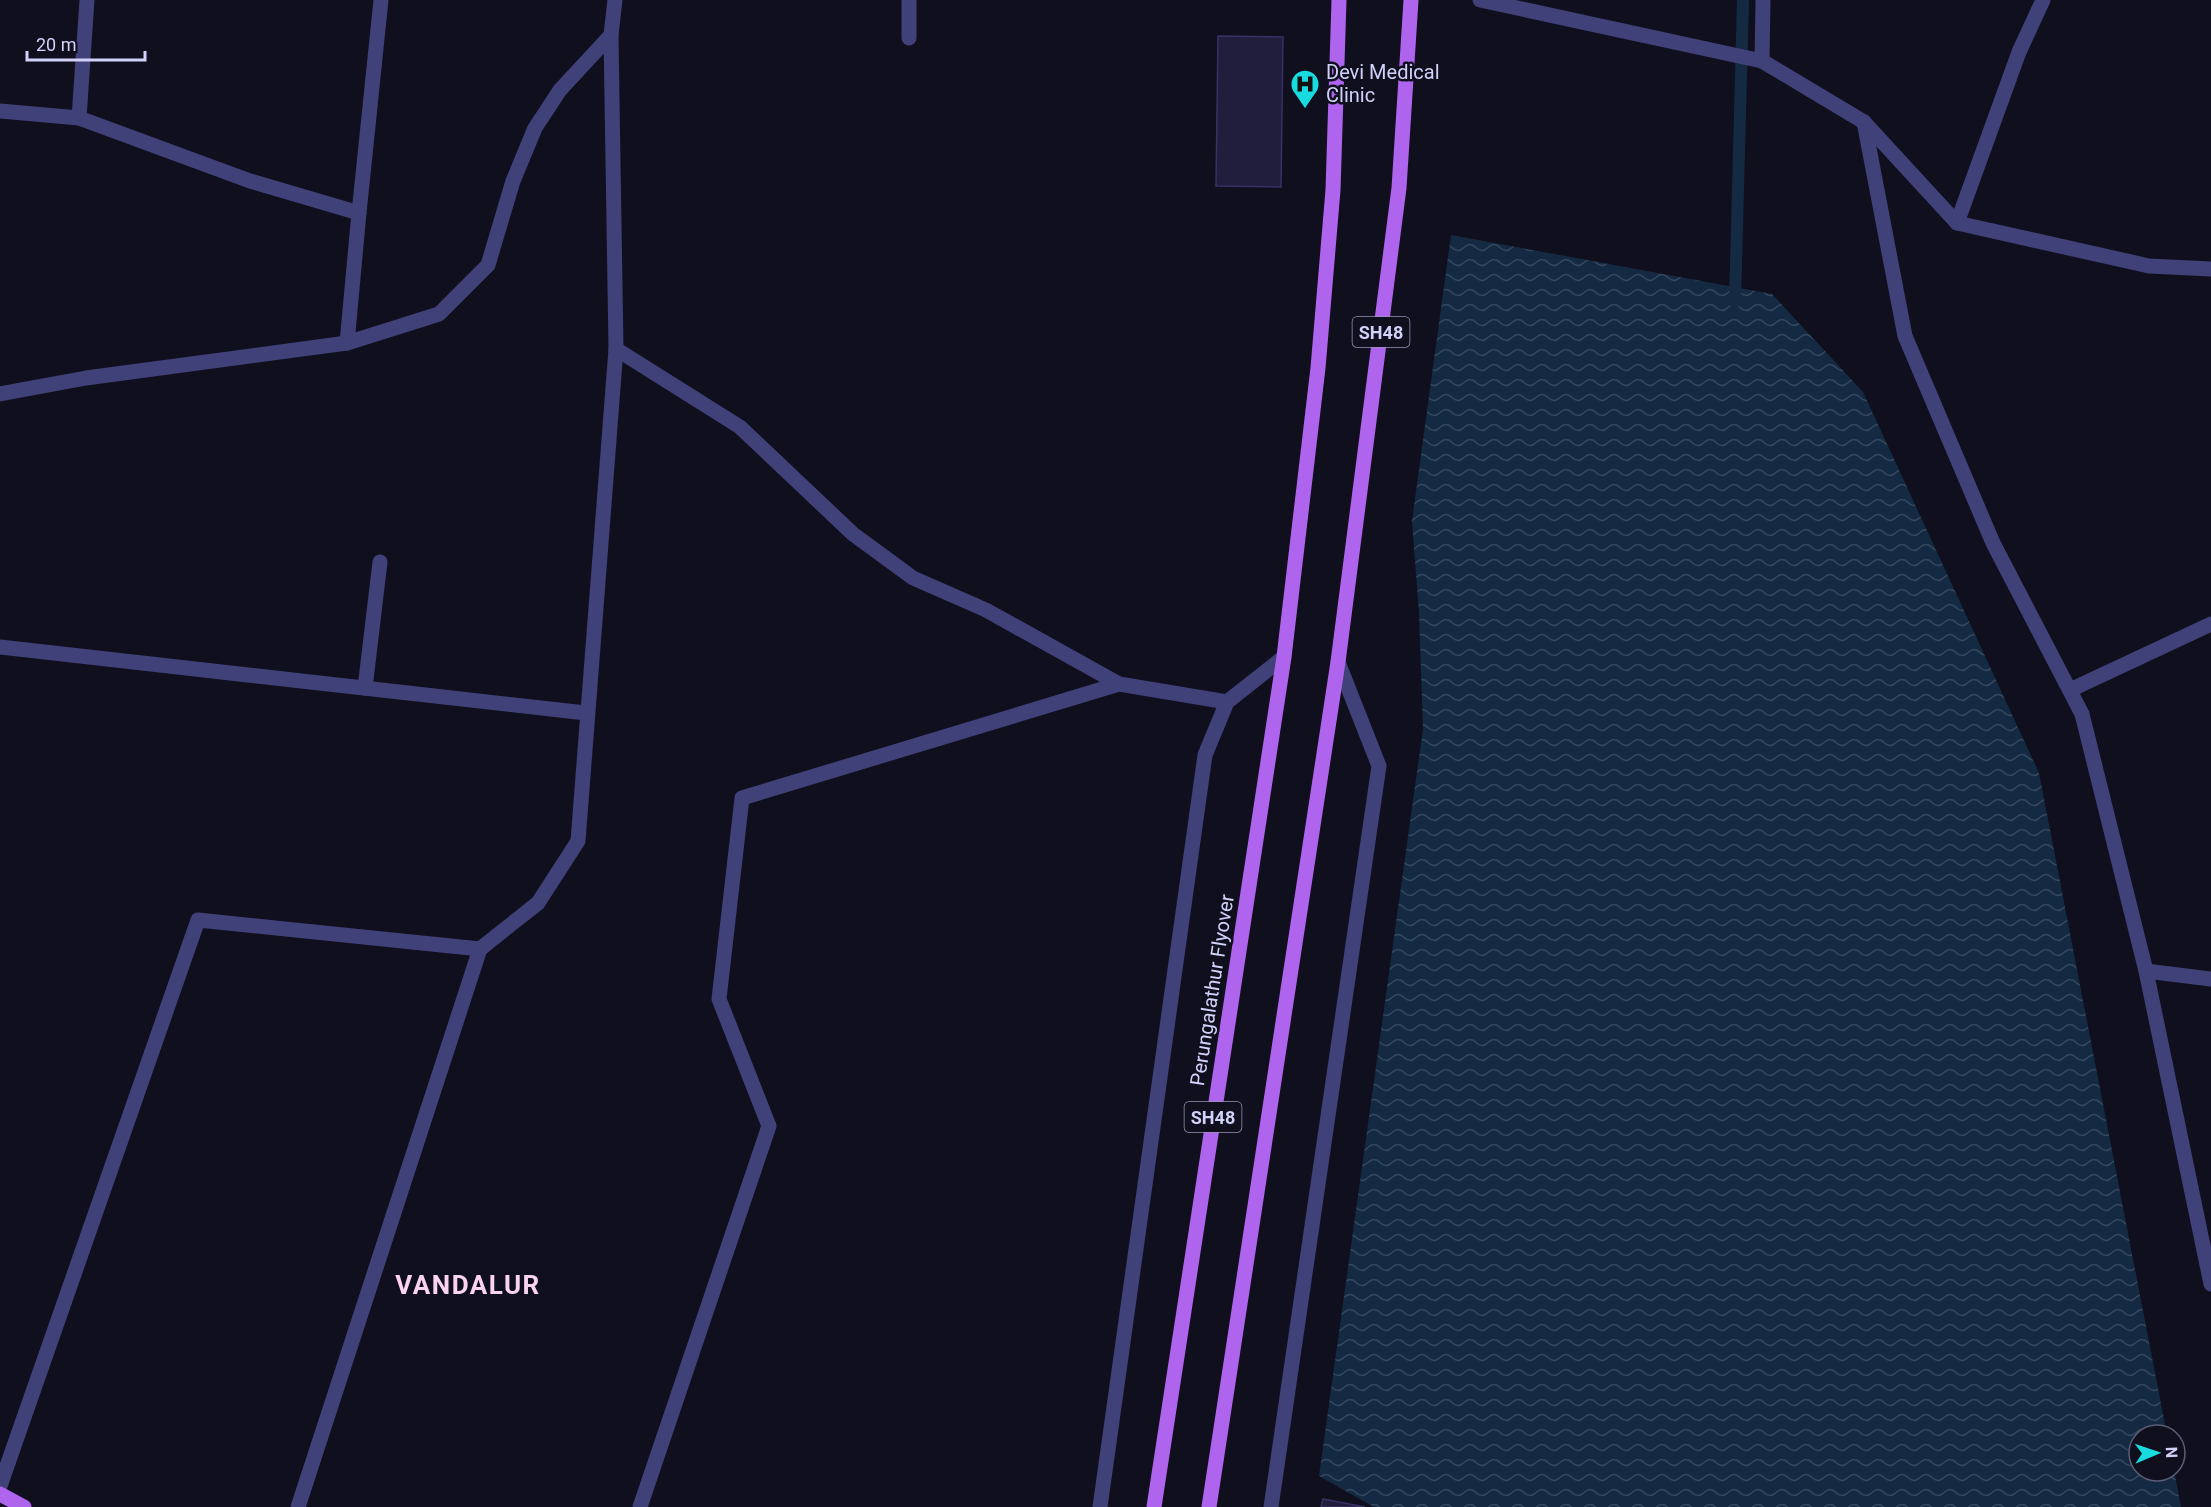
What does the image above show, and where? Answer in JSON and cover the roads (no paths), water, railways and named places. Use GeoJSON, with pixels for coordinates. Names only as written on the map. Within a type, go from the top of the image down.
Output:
{"type":"FeatureCollection","features":[{"type":"Feature","properties":{"kind":"main road","name":"SH48"},"geometry":{"type":"LineString","coordinates":[[1284,657],[1318,368],[1333,190],[1339,0]]}},
{"type":"Feature","properties":{"kind":"main road","name":"SH48"},"geometry":{"type":"LineString","coordinates":[[1209,1507],[1338,662],[1399,188],[1412,0]]}},
{"type":"Feature","properties":{"kind":"main road","name":"Perungalathur Flyover"},"geometry":{"type":"LineString","coordinates":[[1154,1507],[1284,657]]}},
{"type":"Feature","properties":{"kind":"main road"},"geometry":{"type":"LineString","coordinates":[[0,1494],[24,1507]]}},
{"type":"Feature","properties":{"kind":"street"},"geometry":{"type":"LineString","coordinates":[[79,118],[87,0]]}},
{"type":"Feature","properties":{"kind":"street"},"geometry":{"type":"LineString","coordinates":[[347,343],[381,0]]}},
{"type":"Feature","properties":{"kind":"street"},"geometry":{"type":"LineString","coordinates":[[298,1507],[480,950],[538,903],[578,841],[586,712],[616,348],[611,35],[615,0]]}},
{"type":"Feature","properties":{"kind":"street"},"geometry":{"type":"LineString","coordinates":[[909,0],[909,38]]}},
{"type":"Feature","properties":{"kind":"street"},"geometry":{"type":"LineString","coordinates":[[1480,0],[1762,61],[1864,123],[1957,223],[2149,266],[2211,269]]}},
{"type":"Feature","properties":{"kind":"street"},"geometry":{"type":"LineString","coordinates":[[1762,61],[1763,0]]}},
{"type":"Feature","properties":{"kind":"street"},"geometry":{"type":"LineString","coordinates":[[1957,223],[2019,52],[2043,0]]}},
{"type":"Feature","properties":{"kind":"street"},"geometry":{"type":"LineString","coordinates":[[0,394],[86,378],[347,343],[439,314],[488,265],[513,181],[535,128],[560,90],[611,35]]}},
{"type":"Feature","properties":{"kind":"street"},"geometry":{"type":"LineString","coordinates":[[0,111],[79,118],[250,181],[359,213]]}},
{"type":"Feature","properties":{"kind":"street"},"geometry":{"type":"LineString","coordinates":[[1864,123],[1905,336],[1993,543],[2082,714],[2146,971],[2207,1247],[2211,1284]]}},
{"type":"Feature","properties":{"kind":"street"},"geometry":{"type":"LineString","coordinates":[[616,348],[740,427],[853,534],[913,578],[986,610],[1119,684],[1227,702]]}},
{"type":"Feature","properties":{"kind":"street"},"geometry":{"type":"LineString","coordinates":[[365,688],[380,562]]}},
{"type":"Feature","properties":{"kind":"street"},"geometry":{"type":"LineString","coordinates":[[2070,690],[2211,624]]}},
{"type":"Feature","properties":{"kind":"street"},"geometry":{"type":"LineString","coordinates":[[0,647],[586,712]]}},
{"type":"Feature","properties":{"kind":"street"},"geometry":{"type":"LineString","coordinates":[[1100,1507],[1205,754],[1227,702],[1284,657]]}},
{"type":"Feature","properties":{"kind":"street"},"geometry":{"type":"LineString","coordinates":[[1271,1507],[1379,766],[1338,662]]}},
{"type":"Feature","properties":{"kind":"street"},"geometry":{"type":"LineString","coordinates":[[640,1507],[769,1126],[719,999],[742,798],[1119,684]]}},
{"type":"Feature","properties":{"kind":"street"},"geometry":{"type":"LineString","coordinates":[[0,1486],[198,920],[480,950]]}},
{"type":"Feature","properties":{"kind":"street"},"geometry":{"type":"LineString","coordinates":[[2146,971],[2211,979]]}},
{"type":"Feature","properties":{"kind":"water"},"geometry":{"type":"Polygon","coordinates":[[[1451,235],[1772,294],[1863,392],[2039,773],[2165,1423],[2127,1423],[2127,1483],[2176,1483],[2181,1507],[1374,1507],[1319,1476],[1423,729],[1419,613],[1412,521],[1451,235]]]}},
{"type":"Feature","properties":{"kind":"waterway"},"geometry":{"type":"LineString","coordinates":[[1735,302],[1743,0]]}},
{"type":"Feature","properties":{"kind":"place","name":"Devi Medical Clinic"},"geometry":{"type":"Point","coordinates":[1305,110]}},
{"type":"Feature","properties":{"kind":"district","name":"VANDALUR"},"geometry":{"type":"Point","coordinates":[468,1285]}}]}
